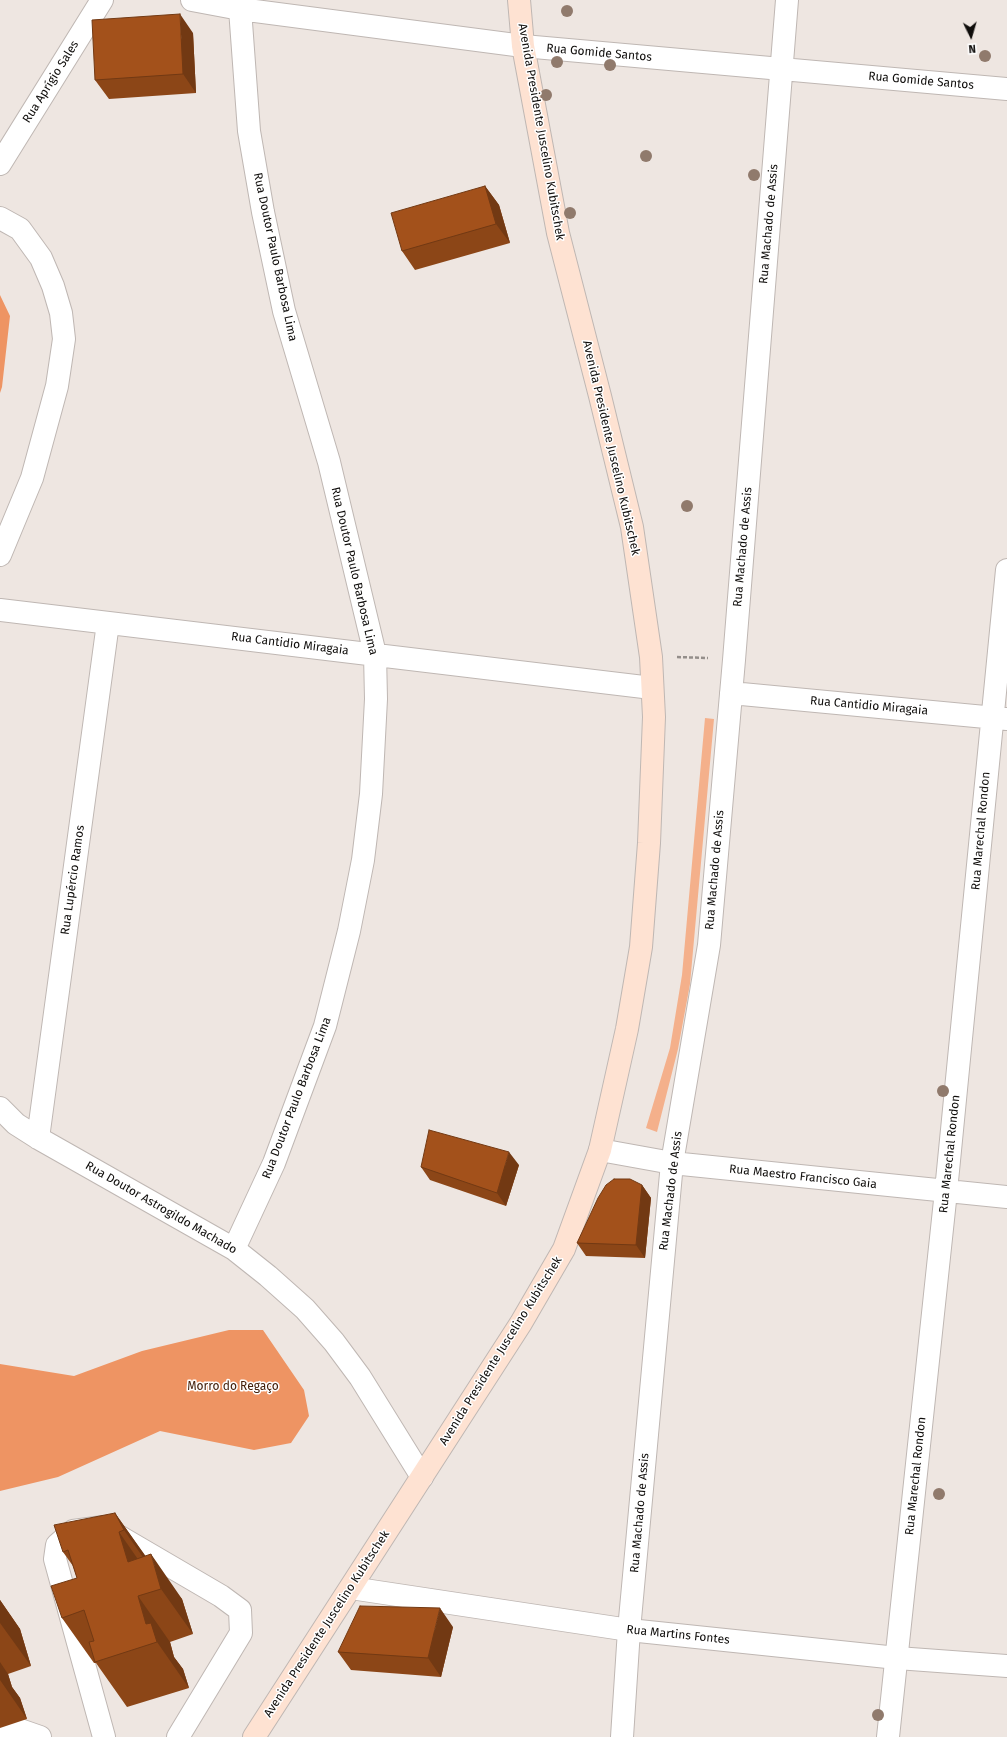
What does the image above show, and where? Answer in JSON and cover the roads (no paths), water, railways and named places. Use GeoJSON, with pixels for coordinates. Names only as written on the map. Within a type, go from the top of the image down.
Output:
{"type":"FeatureCollection","features":[{"type":"Feature","properties":{"kind":"main road","name":"Avenida Presidente Juscelino Kubitschek"},"geometry":{"type":"LineString","coordinates":[[254,1737],[521,1323],[564,1249],[600,1150],[627,1029],[641,947],[649,843],[654,717],[651,657],[632,528],[598,388],[558,234],[523,46],[519,0]]}},
{"type":"Feature","properties":{"kind":"street","name":"Rua Aprígio Sales"},"geometry":{"type":"LineString","coordinates":[[0,164],[102,0]]}},
{"type":"Feature","properties":{"kind":"street","name":"Rua Gomide Santos"},"geometry":{"type":"LineString","coordinates":[[192,0],[240,4],[523,46],[1007,89]]}},
{"type":"Feature","properties":{"kind":"street","name":"Rua Machado de Assis"},"geometry":{"type":"LineString","coordinates":[[622,1737],[629,1630],[672,1163],[708,945],[731,693],[787,0]]}},
{"type":"Feature","properties":{"kind":"street","name":"Rua Doutor Paulo Barbosa Lima"},"geometry":{"type":"LineString","coordinates":[[234,1249],[274,1163],[325,1026],[349,931],[363,860],[371,794],[376,699],[375,654],[329,462],[284,311],[263,212],[249,131],[240,4]]}},
{"type":"Feature","properties":{"kind":"street"},"geometry":{"type":"LineString","coordinates":[[0,218],[20,229],[40,258],[53,286],[60,313],[64,339],[58,386],[32,478],[0,555]]}},
{"type":"Feature","properties":{"kind":"street","name":"Rua Marechal Rondon"},"geometry":{"type":"LineString","coordinates":[[888,1737],[946,1192],[999,719],[1007,570]]}},
{"type":"Feature","properties":{"kind":"street","name":"Rua Cantidio Miragaia"},"geometry":{"type":"LineString","coordinates":[[0,610],[652,688]]}},
{"type":"Feature","properties":{"kind":"street","name":"Rua Lupércio Ramos"},"geometry":{"type":"LineString","coordinates":[[38,1138],[108,623]]}},
{"type":"Feature","properties":{"kind":"street","name":"Rua Cantidio Miragaia"},"geometry":{"type":"LineString","coordinates":[[731,693],[999,719]]}},
{"type":"Feature","properties":{"kind":"street","name":"Rua Doutor Astrogildo Machado"},"geometry":{"type":"LineString","coordinates":[[0,1108],[16,1124],[38,1138],[234,1249],[268,1276],[305,1309],[334,1342],[360,1378],[422,1477]]}},
{"type":"Feature","properties":{"kind":"street","name":"Rua Maestro Francisco Gaia"},"geometry":{"type":"LineString","coordinates":[[600,1150],[672,1163],[1007,1197]]}},
{"type":"Feature","properties":{"kind":"street"},"geometry":{"type":"LineString","coordinates":[[104,1737],[55,1559],[57,1545],[72,1530],[103,1527],[221,1596],[240,1610],[241,1633],[178,1737]]}},
{"type":"Feature","properties":{"kind":"street","name":"Rua Martins Fontes"},"geometry":{"type":"LineString","coordinates":[[351,1588],[629,1630],[897,1658],[1007,1666]]}},
{"type":"Feature","properties":{"kind":"street"},"geometry":{"type":"LineString","coordinates":[[5,1737],[17,1729],[40,1737]]}},
{"type":"Feature","properties":{"kind":"park label","name":"Morro do Regaço"},"geometry":{"type":"Point","coordinates":[233,1387]}}]}
